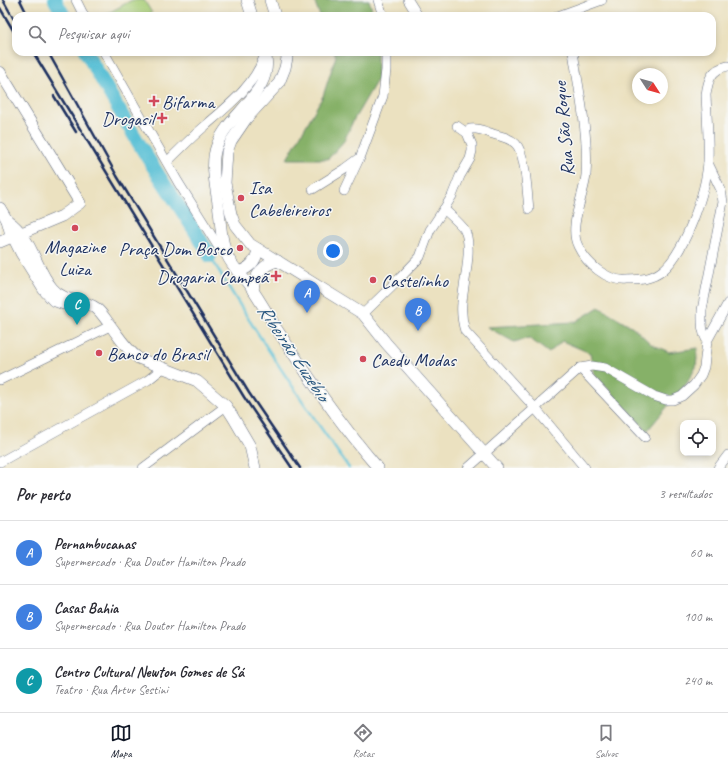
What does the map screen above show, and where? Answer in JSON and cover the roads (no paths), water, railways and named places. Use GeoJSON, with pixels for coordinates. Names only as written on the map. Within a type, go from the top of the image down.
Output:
{"type":"FeatureCollection","features":[{"type":"Feature","properties":{"kind":"main road"},"geometry":{"type":"LineString","coordinates":[[247,0],[252,12]]}},
{"type":"Feature","properties":{"kind":"main road"},"geometry":{"type":"LineString","coordinates":[[266,56],[268,64],[262,83],[254,96],[227,125],[215,151],[214,174],[221,232],[228,257],[253,290],[275,326],[333,411],[378,468]]}},
{"type":"Feature","properties":{"kind":"main road"},"geometry":{"type":"LineString","coordinates":[[287,56],[285,68],[279,83],[246,119],[231,141],[227,152],[225,183],[231,214],[235,225],[247,241],[258,250],[363,314],[386,343],[497,468]]}},
{"type":"Feature","properties":{"kind":"main road"},"geometry":{"type":"LineString","coordinates":[[0,72],[80,203],[62,216],[0,242]]}},
{"type":"Feature","properties":{"kind":"main road"},"geometry":{"type":"LineString","coordinates":[[0,208],[18,234],[32,271],[48,295],[64,304],[77,302],[92,305],[97,309],[130,352],[138,358],[197,381],[226,406],[250,446],[255,468]]}},
{"type":"Feature","properties":{"kind":"main road"},"geometry":{"type":"LineString","coordinates":[[238,272],[251,266],[255,261],[258,250]]}},
{"type":"Feature","properties":{"kind":"main road"},"geometry":{"type":"LineString","coordinates":[[253,290],[254,282],[262,268],[270,263],[278,261]]}},
{"type":"Feature","properties":{"kind":"street"},"geometry":{"type":"LineString","coordinates":[[76,0],[82,12]]}},
{"type":"Feature","properties":{"kind":"street"},"geometry":{"type":"LineString","coordinates":[[378,0],[382,12]]}},
{"type":"Feature","properties":{"kind":"street"},"geometry":{"type":"LineString","coordinates":[[408,0],[416,12]]}},
{"type":"Feature","properties":{"kind":"street"},"geometry":{"type":"LineString","coordinates":[[572,12],[602,0]]}},
{"type":"Feature","properties":{"kind":"street"},"geometry":{"type":"LineString","coordinates":[[106,56],[178,182],[215,241],[228,257]]}},
{"type":"Feature","properties":{"kind":"street"},"geometry":{"type":"LineString","coordinates":[[167,162],[189,140],[233,101],[254,78],[261,66],[264,56]]}},
{"type":"Feature","properties":{"kind":"street"},"geometry":{"type":"LineString","coordinates":[[344,191],[360,158],[383,96],[386,56]]}},
{"type":"Feature","properties":{"kind":"street","name":"Rua São Roque"},"geometry":{"type":"LineString","coordinates":[[574,56],[586,156],[585,185],[574,232],[577,244],[583,256],[600,272],[624,281],[647,279],[662,272],[675,258],[691,226],[702,195],[708,163]]}},
{"type":"Feature","properties":{"kind":"street"},"geometry":{"type":"LineString","coordinates":[[707,341],[702,327],[702,310],[723,202],[721,190],[708,163],[706,95],[712,74],[720,68],[728,66]]}},
{"type":"Feature","properties":{"kind":"street"},"geometry":{"type":"LineString","coordinates":[[363,314],[417,261],[423,251],[430,230],[444,209],[470,159],[472,145],[467,133],[456,126]]}},
{"type":"Feature","properties":{"kind":"street"},"geometry":{"type":"LineString","coordinates":[[467,133],[470,129],[478,128],[509,139],[515,143],[520,151],[525,174],[529,209]]}},
{"type":"Feature","properties":{"kind":"street"},"geometry":{"type":"LineString","coordinates":[[313,189],[346,169],[360,158]]}},
{"type":"Feature","properties":{"kind":"street"},"geometry":{"type":"LineString","coordinates":[[444,209],[465,230],[467,237],[469,250],[462,302],[462,318],[465,331],[535,408],[585,468]]}},
{"type":"Feature","properties":{"kind":"street"},"geometry":{"type":"LineString","coordinates":[[468,468],[580,368],[592,366],[605,368],[654,396],[666,400],[673,400],[682,396],[694,385],[701,375],[704,367],[707,341],[728,303]]}},
{"type":"Feature","properties":{"kind":"street"},"geometry":{"type":"LineString","coordinates":[[0,380],[110,326]]}},
{"type":"Feature","properties":{"kind":"street"},"geometry":{"type":"LineString","coordinates":[[1,459],[148,380],[163,368]]}},
{"type":"Feature","properties":{"kind":"street"},"geometry":{"type":"LineString","coordinates":[[580,368],[645,437]]}},
{"type":"Feature","properties":{"kind":"street"},"geometry":{"type":"LineString","coordinates":[[143,468],[226,406]]}},
{"type":"Feature","properties":{"kind":"street"},"geometry":{"type":"LineString","coordinates":[[718,468],[728,455]]}},
{"type":"Feature","properties":{"kind":"waterway","name":"Ribeirão Euzébio"},"geometry":{"type":"LineString","coordinates":[[55,0],[62,12]]}},
{"type":"Feature","properties":{"kind":"waterway","name":"Ribeirão Euzébio"},"geometry":{"type":"LineString","coordinates":[[88,56],[136,139],[210,256]]}},
{"type":"Feature","properties":{"kind":"waterway","name":"Ribeirão Euzébio"},"geometry":{"type":"LineString","coordinates":[[214,246],[210,256],[226,283],[277,364],[349,468]]}},
{"type":"Feature","properties":{"kind":"railway"},"geometry":{"type":"LineString","coordinates":[[3,0],[12,16]]}},
{"type":"Feature","properties":{"kind":"railway"},"geometry":{"type":"LineString","coordinates":[[20,0],[26,12]]}},
{"type":"Feature","properties":{"kind":"railway"},"geometry":{"type":"LineString","coordinates":[[0,8],[12,28]]}},
{"type":"Feature","properties":{"kind":"railway"},"geometry":{"type":"LineString","coordinates":[[35,56],[244,397],[292,468]]}},
{"type":"Feature","properties":{"kind":"railway"},"geometry":{"type":"LineString","coordinates":[[50,56],[117,176],[249,393],[300,468]]}},
{"type":"Feature","properties":{"kind":"railway"},"geometry":{"type":"LineString","coordinates":[[54,96],[76,132]]}},
{"type":"Feature","properties":{"kind":"place","name":"Bifarma"},"geometry":{"type":"Point","coordinates":[154,101]}},
{"type":"Feature","properties":{"kind":"place","name":"Drogasil"},"geometry":{"type":"Point","coordinates":[162,118]}},
{"type":"Feature","properties":{"kind":"place","name":"Isa Cabeleireiros"},"geometry":{"type":"Point","coordinates":[241,198]}},
{"type":"Feature","properties":{"kind":"place","name":"Magazine Luiza"},"geometry":{"type":"Point","coordinates":[75,228]}},
{"type":"Feature","properties":{"kind":"place","name":"Praça Dom Bosco"},"geometry":{"type":"Point","coordinates":[240,248]}},
{"type":"Feature","properties":{"kind":"place","name":"Drogaria Campeã"},"geometry":{"type":"Point","coordinates":[276,276]}},
{"type":"Feature","properties":{"kind":"place","name":"Castelinho"},"geometry":{"type":"Point","coordinates":[373,280]}},
{"type":"Feature","properties":{"kind":"place","name":"Pernambucanas"},"geometry":{"type":"Point","coordinates":[307,313]}},
{"type":"Feature","properties":{"kind":"place","name":"Centro Cultural Newton Gomes de Sá"},"geometry":{"type":"Point","coordinates":[77,325]}},
{"type":"Feature","properties":{"kind":"place","name":"Casas Bahia"},"geometry":{"type":"Point","coordinates":[418,331]}},
{"type":"Feature","properties":{"kind":"place","name":"Banco do Brasil"},"geometry":{"type":"Point","coordinates":[99,353]}},
{"type":"Feature","properties":{"kind":"place","name":"Caedu Modas"},"geometry":{"type":"Point","coordinates":[363,359]}}]}
